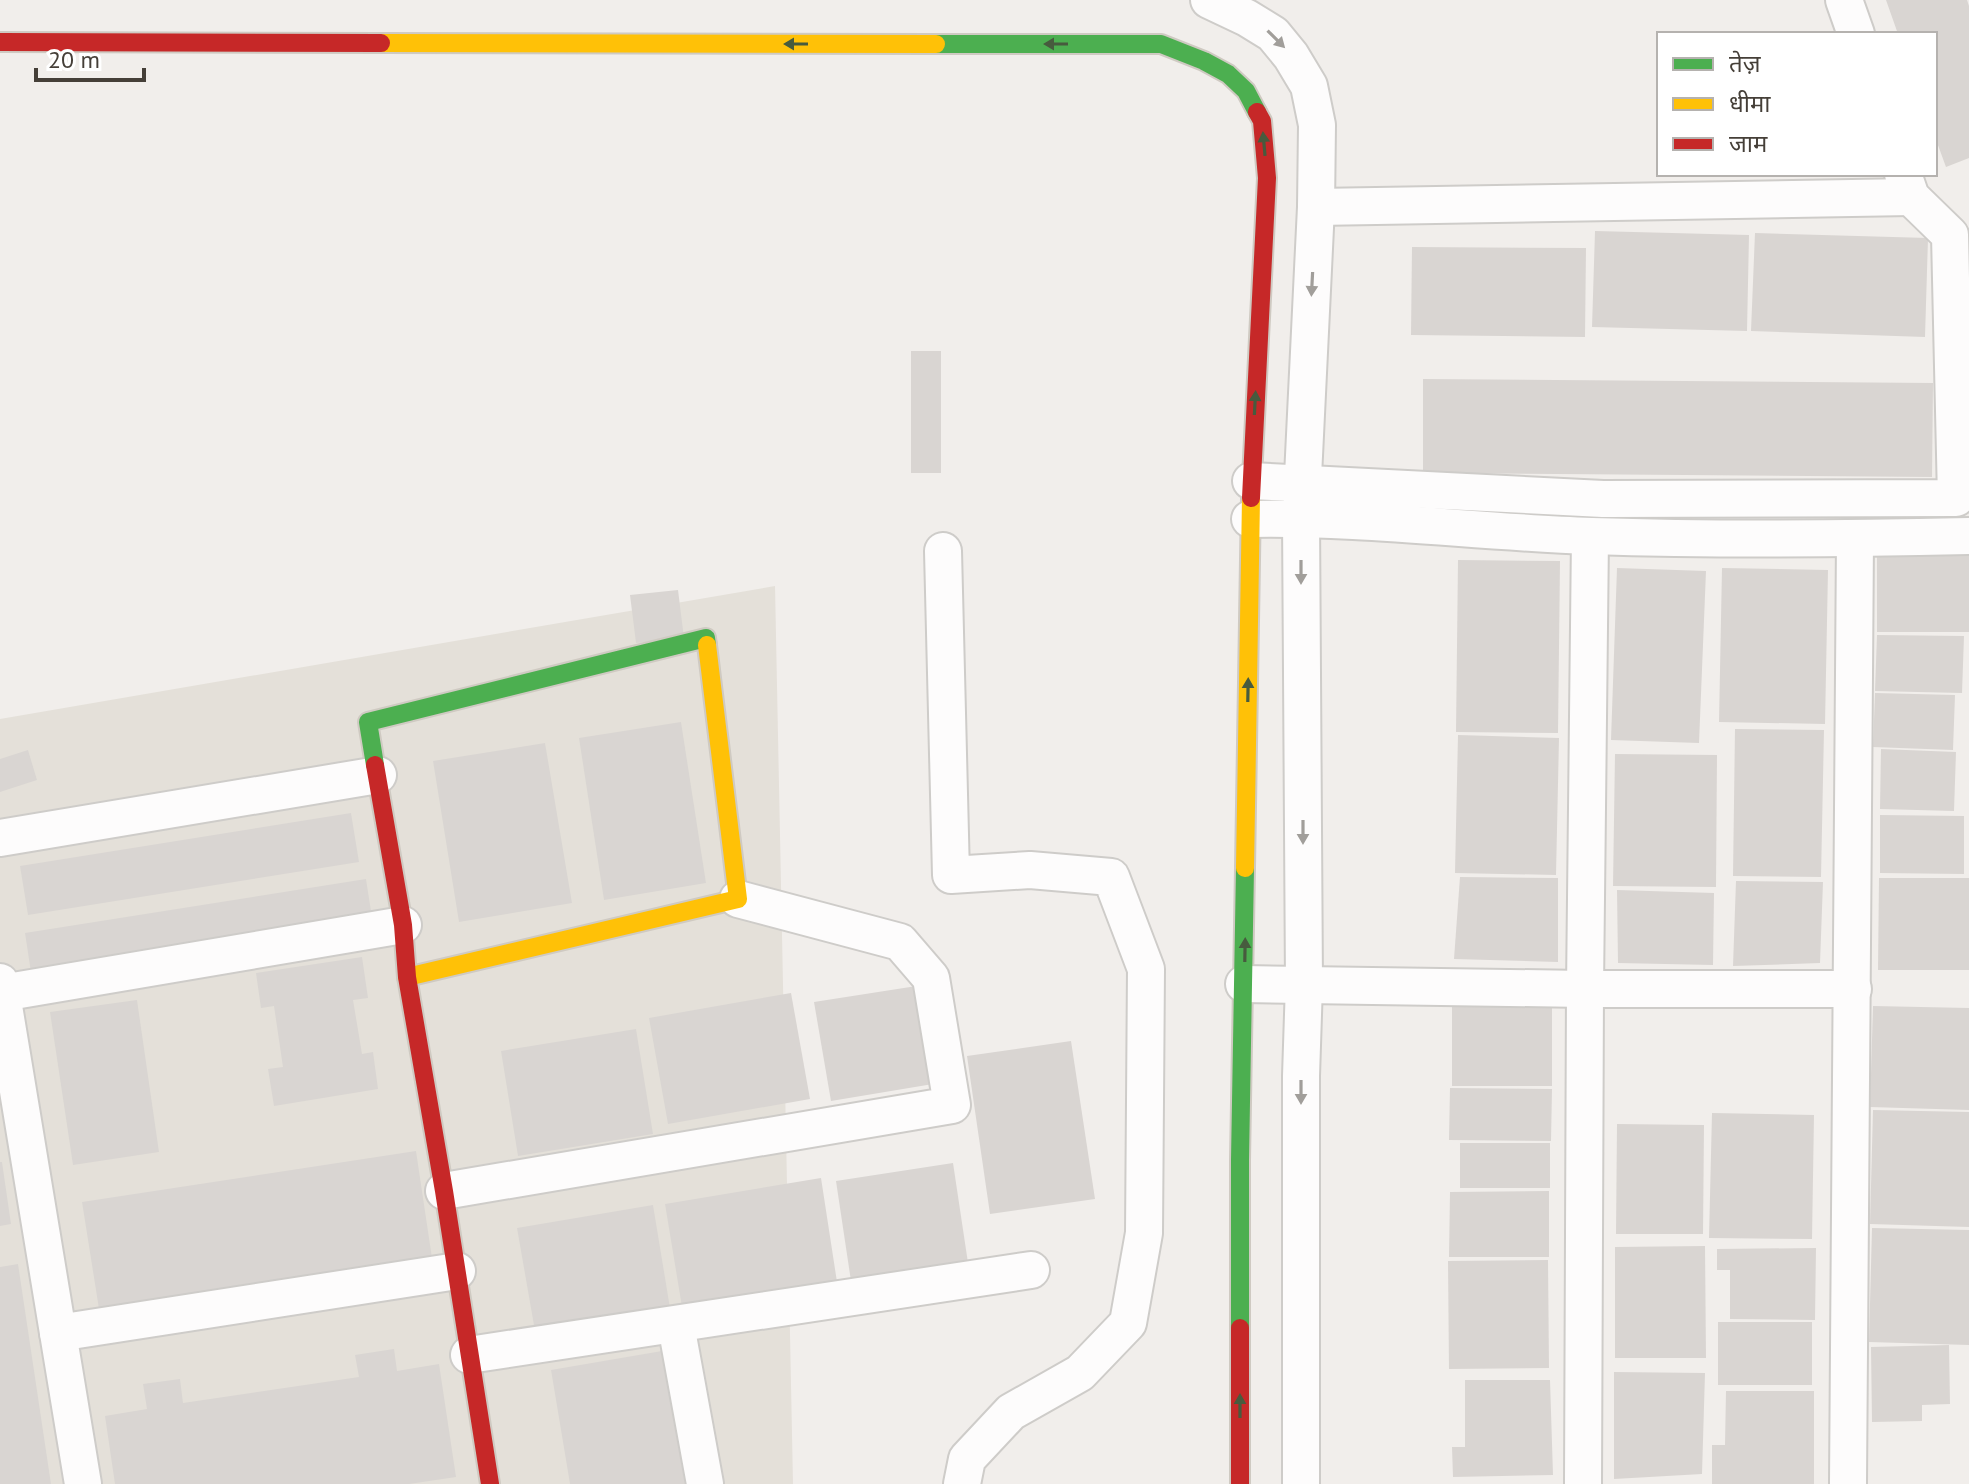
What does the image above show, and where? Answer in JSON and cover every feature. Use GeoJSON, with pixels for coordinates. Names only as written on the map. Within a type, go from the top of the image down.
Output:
{"type":"FeatureCollection","features":[{"type":"Feature","properties":{"kind":"street"},"geometry":{"type":"LineString","coordinates":[[1209,0],[1273,34],[1309,86],[1317,125],[1316,207],[1301,501],[1304,984],[1301,1076],[1301,1484]]}},
{"type":"Feature","properties":{"kind":"street"},"geometry":{"type":"LineString","coordinates":[[1844,0],[1855,32]]}},
{"type":"Feature","properties":{"kind":"street"},"geometry":{"type":"LineString","coordinates":[[0,42],[1161,44],[1228,74],[1246,91],[1262,121],[1267,178],[1250,519],[1240,1160],[1240,1484]]}},
{"type":"Feature","properties":{"kind":"street"},"geometry":{"type":"LineString","coordinates":[[1250,519],[1301,501],[1956,498],[1950,235],[1907,185],[1316,207]]}},
{"type":"Feature","properties":{"kind":"street"},"geometry":{"type":"LineString","coordinates":[[1251,481],[1301,501],[1590,536],[1855,539],[1969,536]]}},
{"type":"Feature","properties":{"kind":"street"},"geometry":{"type":"LineString","coordinates":[[1583,1484],[1590,536]]}},
{"type":"Feature","properties":{"kind":"street"},"geometry":{"type":"LineString","coordinates":[[1848,1484],[1855,539]]}},
{"type":"Feature","properties":{"kind":"street"},"geometry":{"type":"LineString","coordinates":[[943,551],[951,875],[1030,870],[1111,877],[1146,969],[1144,1233],[1128,1323],[1080,1373],[1011,1412],[967,1459],[962,1484]]}},
{"type":"Feature","properties":{"kind":"street"},"geometry":{"type":"LineString","coordinates":[[490,1484],[407,977],[403,925],[368,722],[706,638],[738,899]]}},
{"type":"Feature","properties":{"kind":"street"},"geometry":{"type":"LineString","coordinates":[[0,838],[378,775]]}},
{"type":"Feature","properties":{"kind":"street"},"geometry":{"type":"LineString","coordinates":[[407,977],[738,899],[900,942],[931,978],[952,1105],[444,1191]]}},
{"type":"Feature","properties":{"kind":"street"},"geometry":{"type":"LineString","coordinates":[[83,1484],[1,988],[403,925]]}},
{"type":"Feature","properties":{"kind":"street"},"geometry":{"type":"LineString","coordinates":[[1244,984],[1853,989]]}},
{"type":"Feature","properties":{"kind":"street"},"geometry":{"type":"LineString","coordinates":[[469,1355],[1031,1270]]}},
{"type":"Feature","properties":{"kind":"street"},"geometry":{"type":"LineString","coordinates":[[58,1333],[457,1271]]}},
{"type":"Feature","properties":{"kind":"street"},"geometry":{"type":"LineString","coordinates":[[676,1325],[705,1484]]}},
{"type":"Feature","properties":{"kind":"shaded area"},"geometry":{"type":"Polygon","coordinates":[[[775,586],[793,1484],[0,1484],[0,719],[775,586]]]}},
{"type":"Feature","properties":{"kind":"building"},"geometry":{"type":"Polygon","coordinates":[[[1886,0],[1967,0],[1969,158],[1946,167],[1937,142],[1937,32],[1897,32],[1886,0]]]}},
{"type":"Feature","properties":{"kind":"building"},"geometry":{"type":"Polygon","coordinates":[[[1595,231],[1749,235],[1747,331],[1592,327],[1595,231]]]}},
{"type":"Feature","properties":{"kind":"building"},"geometry":{"type":"Polygon","coordinates":[[[1755,233],[1928,238],[1925,337],[1751,331],[1755,233]]]}},
{"type":"Feature","properties":{"kind":"building"},"geometry":{"type":"Polygon","coordinates":[[[1412,247],[1586,248],[1585,337],[1411,335],[1412,247]]]}},
{"type":"Feature","properties":{"kind":"building"},"geometry":{"type":"Polygon","coordinates":[[[911,351],[941,351],[941,473],[911,473],[911,351]]]}},
{"type":"Feature","properties":{"kind":"building"},"geometry":{"type":"Polygon","coordinates":[[[1423,379],[1933,383],[1932,477],[1423,473],[1423,379]]]}},
{"type":"Feature","properties":{"kind":"building"},"geometry":{"type":"Polygon","coordinates":[[[1877,550],[1969,550],[1969,632],[1877,632],[1877,550]]]}},
{"type":"Feature","properties":{"kind":"building"},"geometry":{"type":"Polygon","coordinates":[[[1458,560],[1560,561],[1558,733],[1456,732],[1458,560]]]}},
{"type":"Feature","properties":{"kind":"building"},"geometry":{"type":"Polygon","coordinates":[[[1617,568],[1706,571],[1699,743],[1611,740],[1617,568]]]}},
{"type":"Feature","properties":{"kind":"building"},"geometry":{"type":"Polygon","coordinates":[[[1722,568],[1828,570],[1825,724],[1719,722],[1722,568]]]}},
{"type":"Feature","properties":{"kind":"building"},"geometry":{"type":"Polygon","coordinates":[[[678,590],[684,638],[636,643],[630,595],[678,590]]]}},
{"type":"Feature","properties":{"kind":"building"},"geometry":{"type":"Polygon","coordinates":[[[1877,635],[1964,636],[1962,693],[1875,691],[1877,635]]]}},
{"type":"Feature","properties":{"kind":"building"},"geometry":{"type":"Polygon","coordinates":[[[1875,693],[1955,695],[1953,750],[1873,747],[1875,693]]]}},
{"type":"Feature","properties":{"kind":"building"},"geometry":{"type":"Polygon","coordinates":[[[681,722],[706,883],[604,900],[579,738],[681,722]]]}},
{"type":"Feature","properties":{"kind":"building"},"geometry":{"type":"Polygon","coordinates":[[[1735,729],[1824,730],[1821,877],[1733,876],[1735,729]]]}},
{"type":"Feature","properties":{"kind":"building"},"geometry":{"type":"Polygon","coordinates":[[[1458,735],[1559,738],[1556,875],[1455,873],[1458,735]]]}},
{"type":"Feature","properties":{"kind":"building"},"geometry":{"type":"Polygon","coordinates":[[[545,743],[572,903],[459,922],[433,761],[545,743]]]}},
{"type":"Feature","properties":{"kind":"building"},"geometry":{"type":"Polygon","coordinates":[[[1881,749],[1956,752],[1954,811],[1880,809],[1881,749]]]}},
{"type":"Feature","properties":{"kind":"building"},"geometry":{"type":"Polygon","coordinates":[[[28,750],[37,780],[0,792],[0,759],[28,750]]]}},
{"type":"Feature","properties":{"kind":"building"},"geometry":{"type":"Polygon","coordinates":[[[1615,754],[1717,755],[1716,887],[1613,886],[1615,754]]]}},
{"type":"Feature","properties":{"kind":"building"},"geometry":{"type":"Polygon","coordinates":[[[351,813],[359,862],[28,915],[20,866],[351,813]]]}},
{"type":"Feature","properties":{"kind":"building"},"geometry":{"type":"Polygon","coordinates":[[[1880,815],[1964,816],[1964,874],[1880,873],[1880,815]]]}},
{"type":"Feature","properties":{"kind":"building"},"geometry":{"type":"Polygon","coordinates":[[[1460,877],[1558,878],[1558,962],[1454,959],[1460,877]]]}},
{"type":"Feature","properties":{"kind":"building"},"geometry":{"type":"Polygon","coordinates":[[[1879,878],[1969,878],[1969,970],[1878,970],[1879,878]]]}},
{"type":"Feature","properties":{"kind":"building"},"geometry":{"type":"Polygon","coordinates":[[[366,879],[373,924],[32,979],[25,933],[366,879]]]}},
{"type":"Feature","properties":{"kind":"building"},"geometry":{"type":"Polygon","coordinates":[[[1736,881],[1823,882],[1820,963],[1733,966],[1736,881]]]}},
{"type":"Feature","properties":{"kind":"building"},"geometry":{"type":"Polygon","coordinates":[[[1617,890],[1714,893],[1713,965],[1618,963],[1617,890]]]}},
{"type":"Feature","properties":{"kind":"building"},"geometry":{"type":"Polygon","coordinates":[[[362,957],[368,998],[353,1000],[362,1054],[373,1052],[378,1089],[274,1106],[268,1069],[283,1067],[274,1006],[261,1008],[256,973],[362,957]]]}},
{"type":"Feature","properties":{"kind":"building"},"geometry":{"type":"Polygon","coordinates":[[[923,985],[939,1083],[831,1101],[814,1002],[923,985]]]}},
{"type":"Feature","properties":{"kind":"building"},"geometry":{"type":"Polygon","coordinates":[[[791,993],[810,1099],[668,1124],[649,1018],[791,993]]]}},
{"type":"Feature","properties":{"kind":"building"},"geometry":{"type":"Polygon","coordinates":[[[137,1000],[159,1152],[73,1165],[50,1012],[137,1000]]]}},
{"type":"Feature","properties":{"kind":"building"},"geometry":{"type":"Polygon","coordinates":[[[1452,1001],[1552,1001],[1552,1086],[1452,1086],[1452,1001]]]}},
{"type":"Feature","properties":{"kind":"building"},"geometry":{"type":"Polygon","coordinates":[[[1873,1006],[1969,1008],[1969,1110],[1870,1107],[1873,1006]]]}},
{"type":"Feature","properties":{"kind":"building"},"geometry":{"type":"Polygon","coordinates":[[[636,1029],[653,1134],[518,1156],[501,1051],[636,1029]]]}},
{"type":"Feature","properties":{"kind":"building"},"geometry":{"type":"Polygon","coordinates":[[[1071,1041],[1095,1199],[990,1214],[967,1056],[1071,1041]]]}},
{"type":"Feature","properties":{"kind":"building"},"geometry":{"type":"Polygon","coordinates":[[[1450,1088],[1552,1089],[1551,1141],[1449,1140],[1450,1088]]]}},
{"type":"Feature","properties":{"kind":"building"},"geometry":{"type":"Polygon","coordinates":[[[1873,1110],[1969,1112],[1969,1227],[1870,1224],[1873,1110]]]}},
{"type":"Feature","properties":{"kind":"building"},"geometry":{"type":"Polygon","coordinates":[[[1712,1113],[1814,1115],[1812,1239],[1709,1238],[1712,1113]]]}},
{"type":"Feature","properties":{"kind":"building"},"geometry":{"type":"Polygon","coordinates":[[[1617,1124],[1704,1125],[1703,1234],[1616,1234],[1617,1124]]]}},
{"type":"Feature","properties":{"kind":"building"},"geometry":{"type":"Polygon","coordinates":[[[1460,1143],[1550,1143],[1550,1188],[1460,1188],[1460,1143]]]}},
{"type":"Feature","properties":{"kind":"building"},"geometry":{"type":"Polygon","coordinates":[[[416,1151],[432,1258],[99,1309],[82,1202],[416,1151]]]}},
{"type":"Feature","properties":{"kind":"building"},"geometry":{"type":"Polygon","coordinates":[[[0,1162],[11,1224],[0,1226],[0,1162]]]}},
{"type":"Feature","properties":{"kind":"building"},"geometry":{"type":"Polygon","coordinates":[[[953,1163],[968,1263],[851,1281],[836,1181],[953,1163]]]}},
{"type":"Feature","properties":{"kind":"building"},"geometry":{"type":"Polygon","coordinates":[[[821,1178],[837,1282],[682,1307],[665,1204],[821,1178]]]}},
{"type":"Feature","properties":{"kind":"building"},"geometry":{"type":"Polygon","coordinates":[[[1549,1191],[1549,1257],[1449,1257],[1450,1192],[1549,1191]]]}},
{"type":"Feature","properties":{"kind":"building"},"geometry":{"type":"Polygon","coordinates":[[[653,1205],[670,1308],[535,1331],[517,1228],[653,1205]]]}},
{"type":"Feature","properties":{"kind":"building"},"geometry":{"type":"Polygon","coordinates":[[[1872,1228],[1969,1230],[1969,1345],[1869,1342],[1872,1228]]]}},
{"type":"Feature","properties":{"kind":"building"},"geometry":{"type":"Polygon","coordinates":[[[1705,1246],[1706,1358],[1615,1358],[1615,1247],[1705,1246]]]}},
{"type":"Feature","properties":{"kind":"building"},"geometry":{"type":"Polygon","coordinates":[[[1816,1248],[1815,1320],[1730,1319],[1730,1270],[1717,1270],[1717,1249],[1816,1248]]]}},
{"type":"Feature","properties":{"kind":"building"},"geometry":{"type":"Polygon","coordinates":[[[1548,1260],[1549,1368],[1449,1369],[1448,1261],[1548,1260]]]}},
{"type":"Feature","properties":{"kind":"building"},"geometry":{"type":"Polygon","coordinates":[[[18,1264],[51,1484],[0,1484],[0,1267],[18,1264]]]}},
{"type":"Feature","properties":{"kind":"building"},"geometry":{"type":"Polygon","coordinates":[[[1718,1322],[1812,1322],[1812,1385],[1718,1385],[1718,1322]]]}},
{"type":"Feature","properties":{"kind":"building"},"geometry":{"type":"Polygon","coordinates":[[[1949,1345],[1950,1404],[1922,1405],[1922,1421],[1872,1422],[1871,1347],[1949,1345]]]}},
{"type":"Feature","properties":{"kind":"building"},"geometry":{"type":"Polygon","coordinates":[[[394,1349],[397,1371],[439,1364],[456,1477],[409,1484],[115,1484],[105,1416],[147,1409],[143,1384],[180,1379],[183,1403],[359,1377],[355,1355],[394,1349]]]}},
{"type":"Feature","properties":{"kind":"building"},"geometry":{"type":"Polygon","coordinates":[[[662,1351],[685,1484],[570,1484],[551,1370],[662,1351]]]}},
{"type":"Feature","properties":{"kind":"building"},"geometry":{"type":"Polygon","coordinates":[[[1614,1372],[1705,1373],[1702,1474],[1614,1479],[1614,1372]]]}},
{"type":"Feature","properties":{"kind":"building"},"geometry":{"type":"Polygon","coordinates":[[[1465,1380],[1550,1380],[1553,1475],[1453,1477],[1452,1447],[1465,1447],[1465,1380]]]}},
{"type":"Feature","properties":{"kind":"building"},"geometry":{"type":"Polygon","coordinates":[[[1726,1391],[1814,1391],[1814,1484],[1712,1484],[1712,1445],[1725,1445],[1726,1391]]]}},
{"type":"Feature","properties":{"kind":"traffic: fast"},"geometry":{"type":"LineString","coordinates":[[936,44],[1161,44],[1228,74],[1246,91],[1257,112]]}},
{"type":"Feature","properties":{"kind":"traffic: fast"},"geometry":{"type":"LineString","coordinates":[[375,765],[368,722],[706,638],[707,645]]}},
{"type":"Feature","properties":{"kind":"traffic: fast"},"geometry":{"type":"LineString","coordinates":[[1240,1328],[1245,868]]}},
{"type":"Feature","properties":{"kind":"traffic: slow"},"geometry":{"type":"LineString","coordinates":[[381,43],[936,44]]}},
{"type":"Feature","properties":{"kind":"traffic: slow"},"geometry":{"type":"LineString","coordinates":[[1245,868],[1251,498]]}},
{"type":"Feature","properties":{"kind":"traffic: slow"},"geometry":{"type":"LineString","coordinates":[[407,977],[738,899],[707,645]]}},
{"type":"Feature","properties":{"kind":"traffic: jam"},"geometry":{"type":"LineString","coordinates":[[0,42],[381,43]]}},
{"type":"Feature","properties":{"kind":"traffic: jam"},"geometry":{"type":"LineString","coordinates":[[1251,498],[1267,178],[1262,121],[1257,112]]}},
{"type":"Feature","properties":{"kind":"traffic: jam"},"geometry":{"type":"LineString","coordinates":[[375,765],[490,1484]]}},
{"type":"Feature","properties":{"kind":"traffic: jam"},"geometry":{"type":"LineString","coordinates":[[1240,1328],[1240,1484]]}}]}
